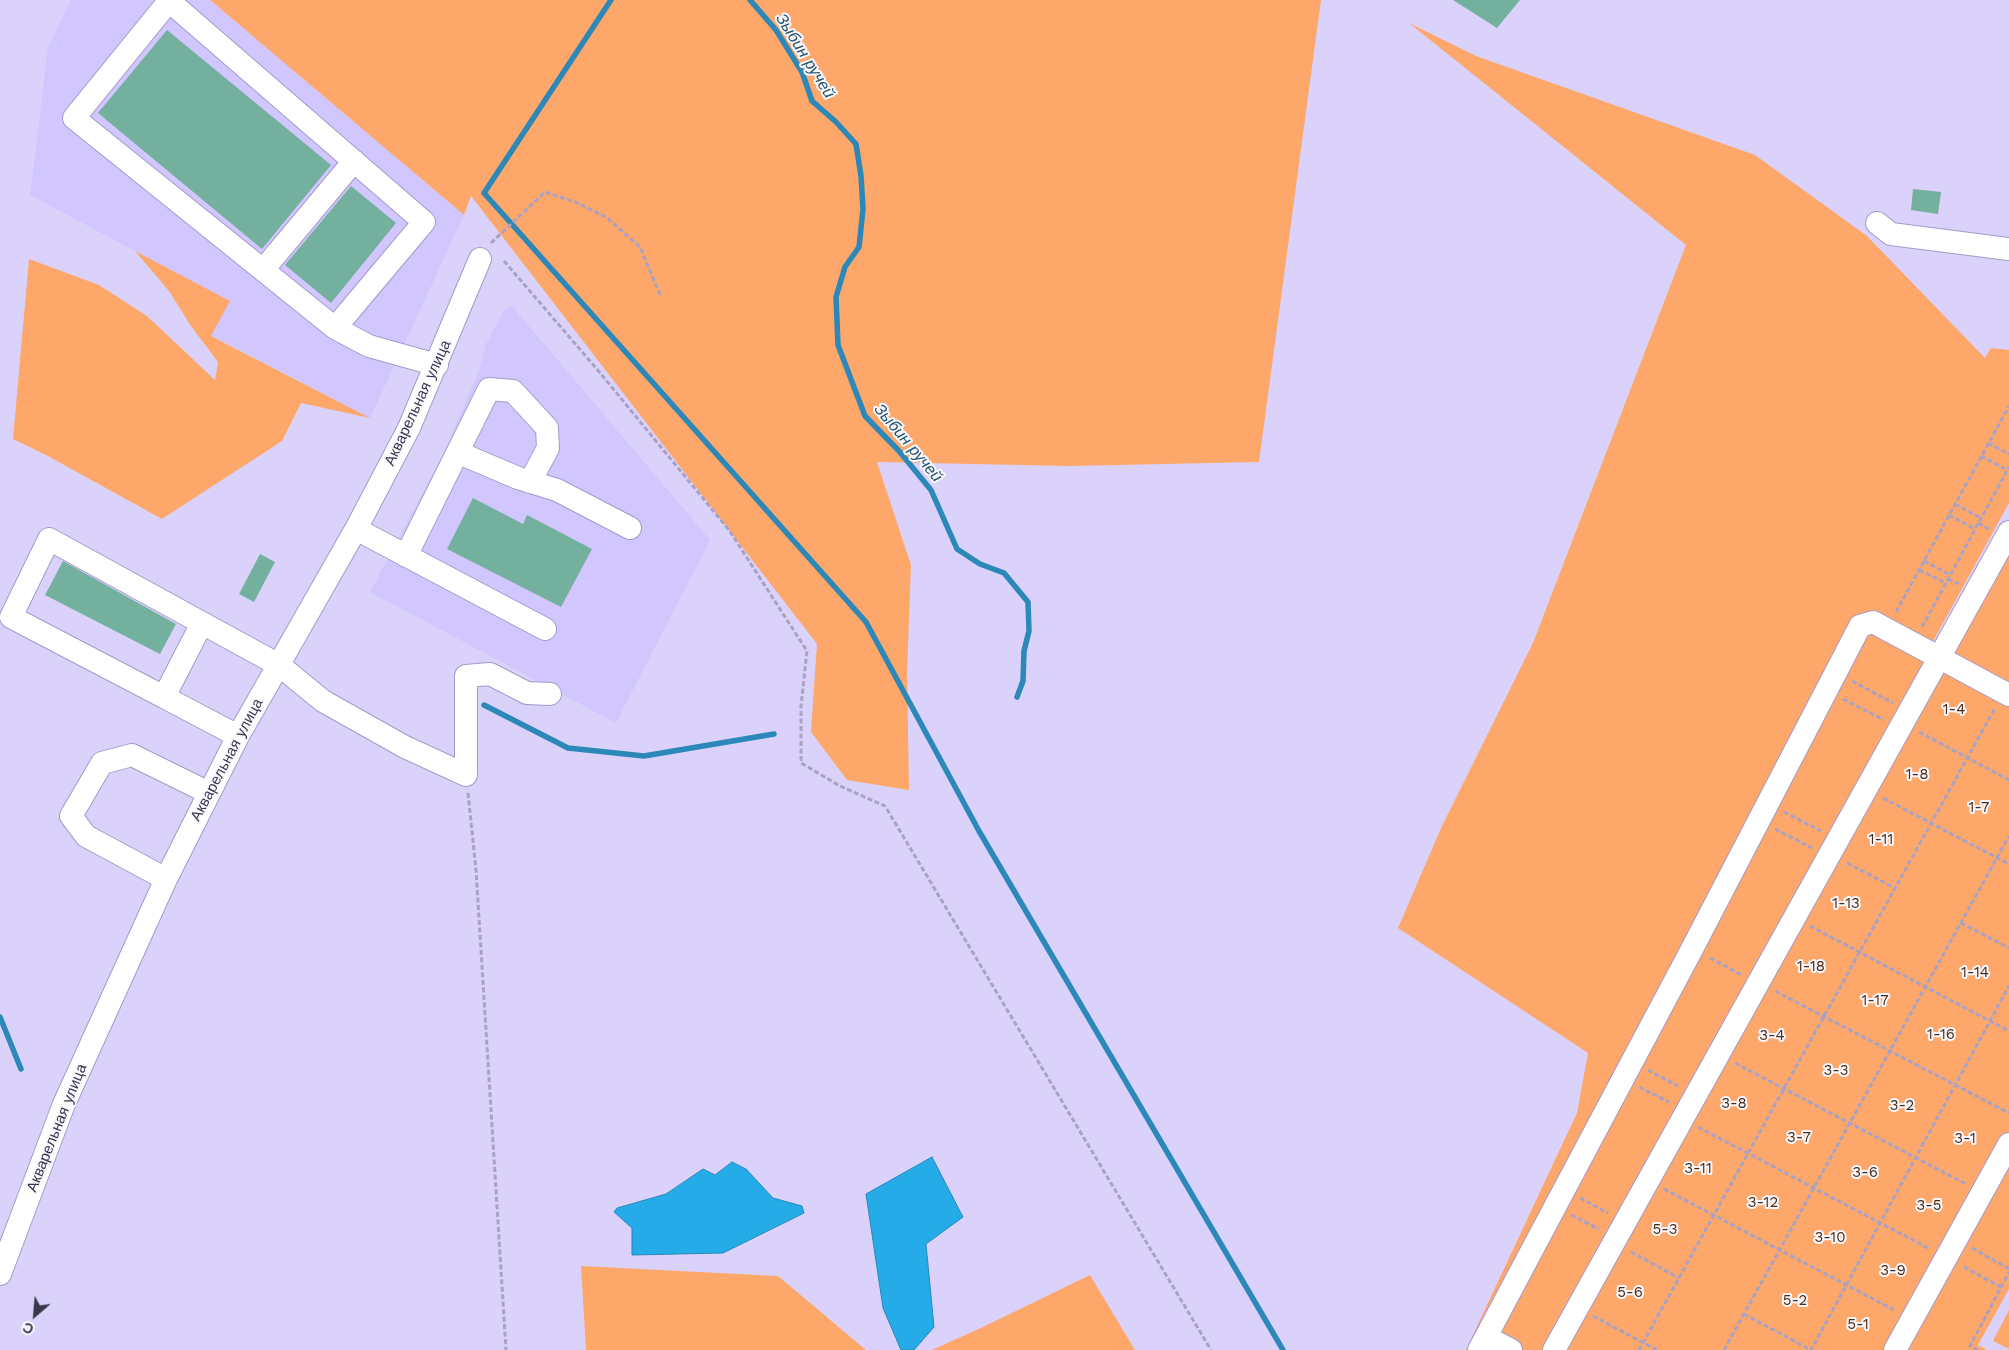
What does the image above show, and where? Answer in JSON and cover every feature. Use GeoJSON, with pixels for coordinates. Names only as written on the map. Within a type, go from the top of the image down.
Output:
{"type":"FeatureCollection","features":[{"type":"Feature","properties":{"kind":"street"},"geometry":{"type":"LineString","coordinates":[[335,328],[424,222],[169,1],[74,118],[335,328],[369,346],[437,365]]}},
{"type":"Feature","properties":{"kind":"street"},"geometry":{"type":"LineString","coordinates":[[263,270],[354,161]]}},
{"type":"Feature","properties":{"kind":"street"},"geometry":{"type":"LineString","coordinates":[[1877,223],[1891,234],[2009,248]]}},
{"type":"Feature","properties":{"kind":"street","name":"Акварельная улица"},"geometry":{"type":"LineString","coordinates":[[0,1274],[64,1104],[166,879],[238,736],[356,529],[409,428],[480,259]]}},
{"type":"Feature","properties":{"kind":"street"},"geometry":{"type":"LineString","coordinates":[[406,556],[489,389],[513,391],[547,428],[548,448],[530,482]]}},
{"type":"Feature","properties":{"kind":"street"},"geometry":{"type":"LineString","coordinates":[[458,453],[530,482],[557,490],[630,528]]}},
{"type":"Feature","properties":{"kind":"street"},"geometry":{"type":"LineString","coordinates":[[356,529],[545,629]]}},
{"type":"Feature","properties":{"kind":"street"},"geometry":{"type":"LineString","coordinates":[[1554,1350],[2009,532]]}},
{"type":"Feature","properties":{"kind":"street"},"geometry":{"type":"LineString","coordinates":[[238,736],[11,617],[49,539],[279,665],[323,701],[405,747],[466,775],[466,676],[490,674],[526,693],[550,694]]}},
{"type":"Feature","properties":{"kind":"street"},"geometry":{"type":"LineString","coordinates":[[164,697],[202,622]]}},
{"type":"Feature","properties":{"kind":"street"},"geometry":{"type":"LineString","coordinates":[[1511,1350],[1482,1344],[1692,949],[1860,626],[1873,622],[2006,693]]}},
{"type":"Feature","properties":{"kind":"street"},"geometry":{"type":"LineString","coordinates":[[166,879],[86,836],[71,816],[102,763],[132,755],[209,793]]}},
{"type":"Feature","properties":{"kind":"street"},"geometry":{"type":"LineString","coordinates":[[1895,1350],[2009,1144]]}},
{"type":"Feature","properties":{"kind":"path"},"geometry":{"type":"LineString","coordinates":[[480,259],[488,246],[545,192],[575,202],[606,217],[640,247],[661,297]]}},
{"type":"Feature","properties":{"kind":"path"},"geometry":{"type":"LineString","coordinates":[[504,261],[596,368],[729,530],[807,651],[801,706],[801,763],[840,786],[885,806],[1211,1350]]}},
{"type":"Feature","properties":{"kind":"path"},"geometry":{"type":"LineString","coordinates":[[1895,614],[2009,406]]}},
{"type":"Feature","properties":{"kind":"path"},"geometry":{"type":"LineString","coordinates":[[1988,444],[2009,454]]}},
{"type":"Feature","properties":{"kind":"path"},"geometry":{"type":"LineString","coordinates":[[1921,628],[2008,468],[1982,456]]}},
{"type":"Feature","properties":{"kind":"path"},"geometry":{"type":"LineString","coordinates":[[1955,504],[1981,518]]}},
{"type":"Feature","properties":{"kind":"path"},"geometry":{"type":"LineString","coordinates":[[1949,515],[1975,529]]}},
{"type":"Feature","properties":{"kind":"path"},"geometry":{"type":"LineString","coordinates":[[1924,561],[1950,575]]}},
{"type":"Feature","properties":{"kind":"path"},"geometry":{"type":"LineString","coordinates":[[1919,570],[1946,583]]}},
{"type":"Feature","properties":{"kind":"path"},"geometry":{"type":"LineString","coordinates":[[1831,682],[1904,720],[1967,758],[2009,780]]}},
{"type":"Feature","properties":{"kind":"path"},"geometry":{"type":"LineString","coordinates":[[1831,682],[1904,720]]}},
{"type":"Feature","properties":{"kind":"path"},"geometry":{"type":"LineString","coordinates":[[1639,1350],[1967,758],[2006,693]]}},
{"type":"Feature","properties":{"kind":"path"},"geometry":{"type":"LineString","coordinates":[[466,775],[476,870],[506,1350]]}},
{"type":"Feature","properties":{"kind":"path"},"geometry":{"type":"LineString","coordinates":[[1866,789],[2009,864]]}},
{"type":"Feature","properties":{"kind":"path"},"geometry":{"type":"LineString","coordinates":[[1763,812],[1895,888]]}},
{"type":"Feature","properties":{"kind":"path"},"geometry":{"type":"LineString","coordinates":[[1763,812],[1831,850]]}},
{"type":"Feature","properties":{"kind":"path"},"geometry":{"type":"LineString","coordinates":[[1724,1350],[2009,836]]}},
{"type":"Feature","properties":{"kind":"path"},"geometry":{"type":"LineString","coordinates":[[1794,917],[2009,1030]]}},
{"type":"Feature","properties":{"kind":"path"},"geometry":{"type":"LineString","coordinates":[[1961,922],[2009,948]]}},
{"type":"Feature","properties":{"kind":"path"},"geometry":{"type":"LineString","coordinates":[[1692,949],[2009,1113]]}},
{"type":"Feature","properties":{"kind":"path"},"geometry":{"type":"LineString","coordinates":[[1744,1314],[1811,1350],[2009,986]]}},
{"type":"Feature","properties":{"kind":"path"},"geometry":{"type":"LineString","coordinates":[[1718,1054],[1982,1192]]}},
{"type":"Feature","properties":{"kind":"path"},"geometry":{"type":"LineString","coordinates":[[1628,1070],[1688,1108],[1748,1154],[1880,1222],[2009,1270],[1970,1346],[1978,1350]]}},
{"type":"Feature","properties":{"kind":"path"},"geometry":{"type":"LineString","coordinates":[[1628,1070],[1688,1108]]}},
{"type":"Feature","properties":{"kind":"path"},"geometry":{"type":"LineString","coordinates":[[1648,1181],[1912,1319]]}},
{"type":"Feature","properties":{"kind":"path"},"geometry":{"type":"LineString","coordinates":[[1560,1198],[1618,1234],[1679,1278]]}},
{"type":"Feature","properties":{"kind":"path"},"geometry":{"type":"LineString","coordinates":[[1560,1198],[1618,1234]]}},
{"type":"Feature","properties":{"kind":"path"},"geometry":{"type":"LineString","coordinates":[[1951,1248],[2001,1286]]}},
{"type":"Feature","properties":{"kind":"path"},"geometry":{"type":"LineString","coordinates":[[1578,1308],[1656,1350]]}},
{"type":"Feature","properties":{"kind":"shaded area"},"geometry":{"type":"Polygon","coordinates":[[[71,0],[210,0],[464,215],[370,418],[211,335],[229,301],[30,195],[48,47],[71,0]]]}},
{"type":"Feature","properties":{"kind":"shaded area"},"geometry":{"type":"Polygon","coordinates":[[[512,306],[710,540],[616,723],[370,592],[444,452],[479,371],[485,346],[504,310],[512,306]]]}},
{"type":"Feature","properties":{"kind":"green space"},"geometry":{"type":"Polygon","coordinates":[[[210,0],[1321,0],[1259,462],[1070,466],[877,462],[911,565],[907,673],[909,790],[847,780],[811,732],[817,644],[471,196],[464,215],[210,0]]]}},
{"type":"Feature","properties":{"kind":"green space"},"geometry":{"type":"Polygon","coordinates":[[[1409,23],[1476,56],[1755,155],[1867,236],[1985,358],[1991,348],[2009,350],[2009,503],[1925,656],[2009,701],[2009,1289],[1978,1345],[1987,1350],[1466,1350],[1577,1113],[1588,1053],[1398,928],[1442,826],[1533,643],[1686,245],[1409,23]]]}},
{"type":"Feature","properties":{"kind":"green space"},"geometry":{"type":"Polygon","coordinates":[[[135,251],[230,301],[211,336],[370,418],[301,403],[282,441],[162,519],[46,455],[13,439],[29,259],[99,285],[147,316],[215,380],[218,362],[191,326],[169,291],[135,251]]]}},
{"type":"Feature","properties":{"kind":"green space"},"geometry":{"type":"Polygon","coordinates":[[[2009,546],[2009,685],[1950,654],[2009,546]]]}},
{"type":"Feature","properties":{"kind":"green space"},"geometry":{"type":"Polygon","coordinates":[[[581,1266],[778,1276],[866,1350],[586,1350],[581,1266]]]}},
{"type":"Feature","properties":{"kind":"green space"},"geometry":{"type":"Polygon","coordinates":[[[1090,1275],[1135,1350],[932,1350],[985,1326],[1090,1275]]]}},
{"type":"Feature","properties":{"kind":"green space"},"geometry":{"type":"Polygon","coordinates":[[[2009,1310],[2009,1349],[1993,1341],[2009,1310]]]}},
{"type":"Feature","properties":{"kind":"water"},"geometry":{"type":"Polygon","coordinates":[[[932,1157],[963,1217],[926,1244],[934,1327],[914,1350],[901,1350],[883,1308],[866,1194],[932,1157]]]}},
{"type":"Feature","properties":{"kind":"water"},"geometry":{"type":"Polygon","coordinates":[[[732,1162],[746,1169],[773,1198],[802,1206],[804,1213],[723,1253],[632,1255],[632,1228],[614,1212],[617,1208],[666,1194],[703,1169],[715,1175],[732,1162]]]}},
{"type":"Feature","properties":{"kind":"building"},"geometry":{"type":"Polygon","coordinates":[[[1453,0],[1520,0],[1497,28],[1453,0]]]}},
{"type":"Feature","properties":{"kind":"building"},"geometry":{"type":"Polygon","coordinates":[[[167,30],[331,165],[262,249],[98,113],[167,30]]]}},
{"type":"Feature","properties":{"kind":"building"},"geometry":{"type":"Polygon","coordinates":[[[351,186],[396,223],[331,303],[285,265],[351,186]]]}},
{"type":"Feature","properties":{"kind":"building"},"geometry":{"type":"Polygon","coordinates":[[[1913,189],[1941,192],[1938,214],[1911,210],[1913,189]]]}},
{"type":"Feature","properties":{"kind":"building"},"geometry":{"type":"Polygon","coordinates":[[[473,498],[523,524],[527,515],[592,549],[561,607],[447,549],[473,498]]]}},
{"type":"Feature","properties":{"kind":"building"},"geometry":{"type":"Polygon","coordinates":[[[260,554],[275,562],[254,602],[239,594],[260,554]]]}},
{"type":"Feature","properties":{"kind":"building"},"geometry":{"type":"Polygon","coordinates":[[[63,561],[176,624],[160,654],[45,595],[63,561]]]}},
{"type":"Feature","properties":{"kind":"waterway"},"geometry":{"type":"LineString","coordinates":[[611,0],[484,193],[866,622],[979,831],[1283,1350]]}},
{"type":"Feature","properties":{"kind":"waterway","name":"Зыбин ручей"},"geometry":{"type":"LineString","coordinates":[[750,0],[776,30],[802,72],[812,101],[836,122],[856,144],[861,176],[863,209],[859,247],[845,267],[836,297],[838,345],[865,416],[899,451],[931,490],[957,549],[980,564],[1004,573],[1028,602],[1029,631],[1024,651],[1023,681],[1017,697]]}},
{"type":"Feature","properties":{"kind":"waterway"},"geometry":{"type":"LineString","coordinates":[[484,705],[568,748],[644,756],[774,734]]}},
{"type":"Feature","properties":{"kind":"waterway"},"geometry":{"type":"LineString","coordinates":[[0,1017],[21,1069]]}},
{"type":"Feature","properties":{"kind":"park label","name":"1-4"},"geometry":{"type":"Point","coordinates":[1954,710]}},
{"type":"Feature","properties":{"kind":"park label","name":"1-8"},"geometry":{"type":"Point","coordinates":[1917,775]}},
{"type":"Feature","properties":{"kind":"park label","name":"1-7"},"geometry":{"type":"Point","coordinates":[1979,808]}},
{"type":"Feature","properties":{"kind":"park label","name":"1-11"},"geometry":{"type":"Point","coordinates":[1881,840]}},
{"type":"Feature","properties":{"kind":"park label","name":"1-13"},"geometry":{"type":"Point","coordinates":[1846,904]}},
{"type":"Feature","properties":{"kind":"park label","name":"1-18"},"geometry":{"type":"Point","coordinates":[1811,967]}},
{"type":"Feature","properties":{"kind":"park label","name":"1-14"},"geometry":{"type":"Point","coordinates":[1975,973]}},
{"type":"Feature","properties":{"kind":"park label","name":"1-17"},"geometry":{"type":"Point","coordinates":[1875,1001]}},
{"type":"Feature","properties":{"kind":"park label","name":"1-16"},"geometry":{"type":"Point","coordinates":[1941,1035]}},
{"type":"Feature","properties":{"kind":"park label","name":"3-4"},"geometry":{"type":"Point","coordinates":[1772,1036]}},
{"type":"Feature","properties":{"kind":"park label","name":"3-3"},"geometry":{"type":"Point","coordinates":[1836,1071]}},
{"type":"Feature","properties":{"kind":"park label","name":"3-8"},"geometry":{"type":"Point","coordinates":[1734,1104]}},
{"type":"Feature","properties":{"kind":"park label","name":"3-2"},"geometry":{"type":"Point","coordinates":[1902,1106]}},
{"type":"Feature","properties":{"kind":"park label","name":"3-7"},"geometry":{"type":"Point","coordinates":[1799,1138]}},
{"type":"Feature","properties":{"kind":"park label","name":"3-1"},"geometry":{"type":"Point","coordinates":[1965,1139]}},
{"type":"Feature","properties":{"kind":"park label","name":"3-11"},"geometry":{"type":"Point","coordinates":[1698,1169]}},
{"type":"Feature","properties":{"kind":"park label","name":"3-6"},"geometry":{"type":"Point","coordinates":[1865,1173]}},
{"type":"Feature","properties":{"kind":"park label","name":"3-12"},"geometry":{"type":"Point","coordinates":[1763,1203]}},
{"type":"Feature","properties":{"kind":"park label","name":"3-5"},"geometry":{"type":"Point","coordinates":[1929,1206]}},
{"type":"Feature","properties":{"kind":"park label","name":"5-3"},"geometry":{"type":"Point","coordinates":[1665,1230]}},
{"type":"Feature","properties":{"kind":"park label","name":"3-10"},"geometry":{"type":"Point","coordinates":[1830,1238]}},
{"type":"Feature","properties":{"kind":"park label","name":"3-9"},"geometry":{"type":"Point","coordinates":[1893,1271]}},
{"type":"Feature","properties":{"kind":"park label","name":"5-6"},"geometry":{"type":"Point","coordinates":[1630,1293]}},
{"type":"Feature","properties":{"kind":"park label","name":"5-2"},"geometry":{"type":"Point","coordinates":[1795,1301]}},
{"type":"Feature","properties":{"kind":"park label","name":"5-1"},"geometry":{"type":"Point","coordinates":[1858,1325]}}]}
